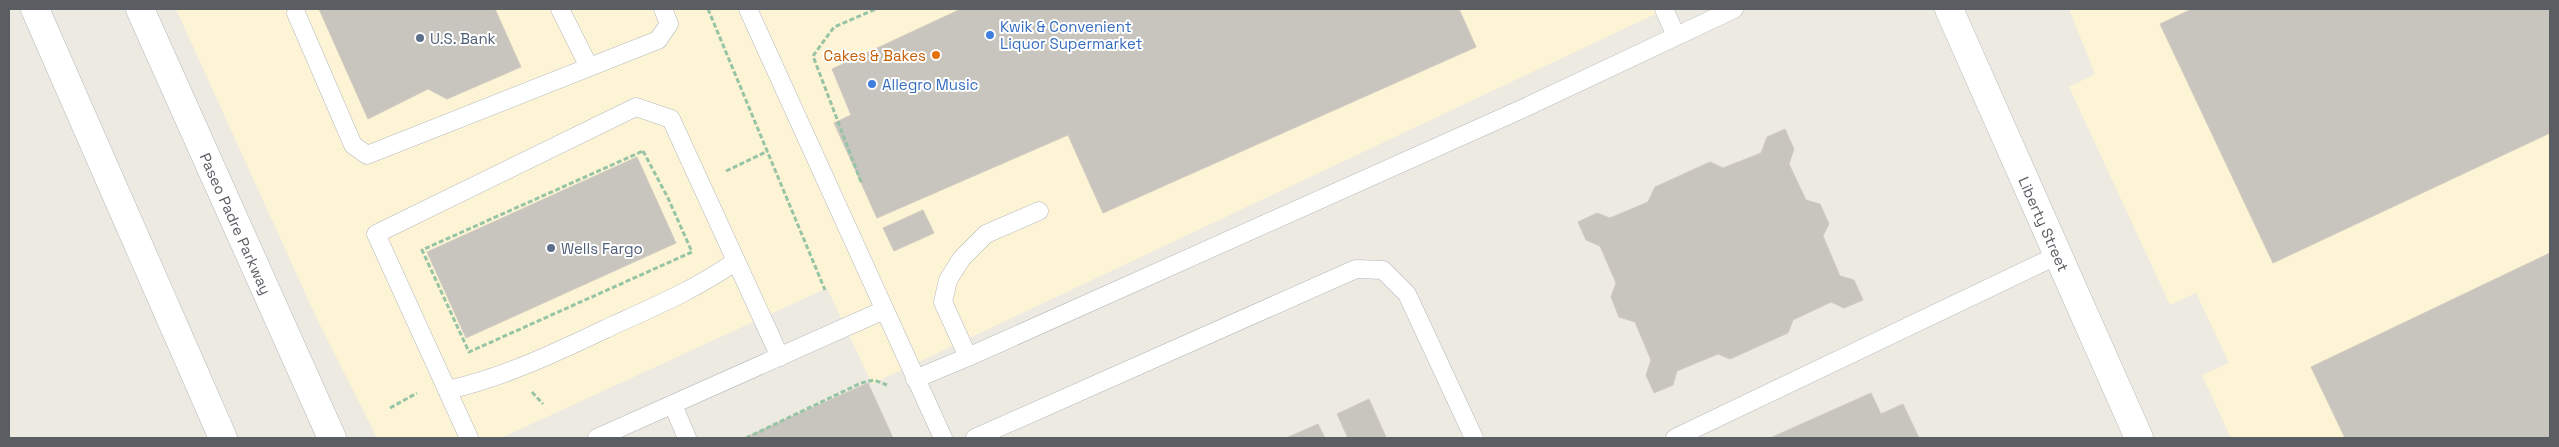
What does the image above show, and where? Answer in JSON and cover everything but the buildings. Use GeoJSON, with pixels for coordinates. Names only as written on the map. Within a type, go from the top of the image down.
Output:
{"type":"FeatureCollection","features":[{"type":"Feature","properties":{"kind":"main road"},"geometry":{"type":"LineString","coordinates":[[35,9],[222,438]]}},
{"type":"Feature","properties":{"kind":"main road","name":"Paseo Padre Parkway"},"geometry":{"type":"LineString","coordinates":[[140,9],[332,438]]}},
{"type":"Feature","properties":{"kind":"main road","name":"Liberty Street"},"geometry":{"type":"LineString","coordinates":[[1949,9],[2139,438]]}},
{"type":"Feature","properties":{"kind":"lane"},"geometry":{"type":"LineString","coordinates":[[560,9],[589,67]]}},
{"type":"Feature","properties":{"kind":"lane"},"geometry":{"type":"LineString","coordinates":[[296,13],[353,144],[367,155],[658,40],[670,24],[663,9]]}},
{"type":"Feature","properties":{"kind":"lane"},"geometry":{"type":"LineString","coordinates":[[748,9],[942,438]]}},
{"type":"Feature","properties":{"kind":"lane"},"geometry":{"type":"LineString","coordinates":[[1664,9],[1676,36]]}},
{"type":"Feature","properties":{"kind":"lane"},"geometry":{"type":"LineString","coordinates":[[915,379],[1522,109],[1734,9]]}},
{"type":"Feature","properties":{"kind":"lane"},"geometry":{"type":"LineString","coordinates":[[469,438],[376,234],[636,107],[671,119],[780,357]]}},
{"type":"Feature","properties":{"kind":"lane"},"geometry":{"type":"LineString","coordinates":[[968,357],[943,302],[948,280],[962,258],[986,234],[1039,211]]}},
{"type":"Feature","properties":{"kind":"lane"},"geometry":{"type":"LineString","coordinates":[[1675,438],[2058,255]]}},
{"type":"Feature","properties":{"kind":"lane"},"geometry":{"type":"LineString","coordinates":[[447,390],[480,383],[531,364],[693,289],[736,261]]}},
{"type":"Feature","properties":{"kind":"lane"},"geometry":{"type":"LineString","coordinates":[[975,438],[1356,269],[1382,270],[1407,294],[1474,438]]}},
{"type":"Feature","properties":{"kind":"lane"},"geometry":{"type":"LineString","coordinates":[[597,438],[884,310]]}},
{"type":"Feature","properties":{"kind":"lane"},"geometry":{"type":"LineString","coordinates":[[673,405],[687,438]]}},
{"type":"Feature","properties":{"kind":"path"},"geometry":{"type":"LineString","coordinates":[[708,9],[825,290]]}},
{"type":"Feature","properties":{"kind":"path"},"geometry":{"type":"LineString","coordinates":[[862,183],[813,56],[834,27],[876,9]]}},
{"type":"Feature","properties":{"kind":"path"},"geometry":{"type":"LineString","coordinates":[[722,173],[768,150]]}},
{"type":"Feature","properties":{"kind":"path"},"geometry":{"type":"LineString","coordinates":[[644,151],[668,198],[692,252],[470,352],[422,250],[644,151]]}},
{"type":"Feature","properties":{"kind":"path"},"geometry":{"type":"LineString","coordinates":[[746,438],[866,382],[874,380],[892,390]]}},
{"type":"Feature","properties":{"kind":"path"},"geometry":{"type":"LineString","coordinates":[[390,408],[424,389]]}},
{"type":"Feature","properties":{"kind":"shaded area"},"geometry":{"type":"Polygon","coordinates":[[[176,9],[1666,9],[872,384],[827,288],[501,438],[377,438],[317,319],[176,9]]]}},
{"type":"Feature","properties":{"kind":"shaded area"},"geometry":{"type":"Polygon","coordinates":[[[2069,9],[2550,9],[2550,438],[2231,438],[2202,375],[2229,363],[2196,293],[2170,305],[2069,87],[2095,74],[2069,9]]]}},
{"type":"Feature","properties":{"kind":"place","name":"Kwik & Convenient Liquor Supermarket"},"geometry":{"type":"Point","coordinates":[990,35]}},
{"type":"Feature","properties":{"kind":"place","name":"U.S. Bank"},"geometry":{"type":"Point","coordinates":[420,38]}},
{"type":"Feature","properties":{"kind":"place","name":"Cakes & Bakes"},"geometry":{"type":"Point","coordinates":[936,55]}},
{"type":"Feature","properties":{"kind":"place","name":"Allegro Music"},"geometry":{"type":"Point","coordinates":[872,84]}},
{"type":"Feature","properties":{"kind":"place","name":"Wells Fargo"},"geometry":{"type":"Point","coordinates":[551,248]}}]}
